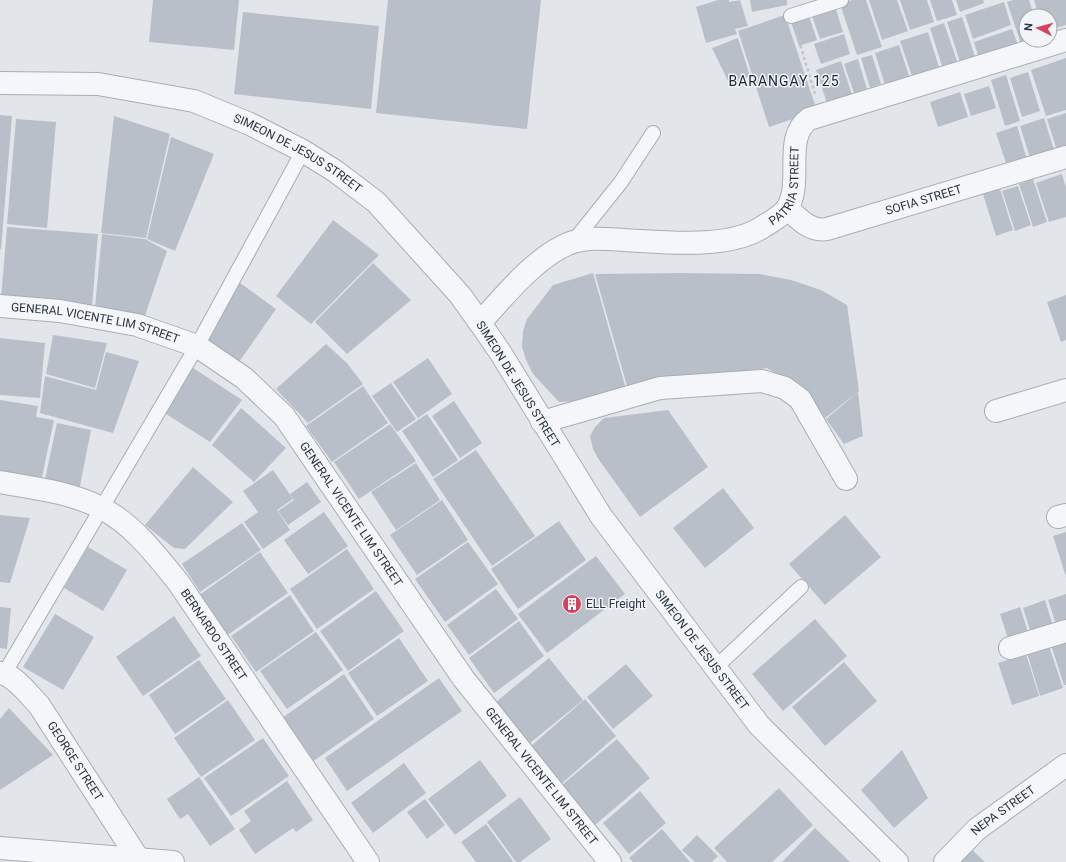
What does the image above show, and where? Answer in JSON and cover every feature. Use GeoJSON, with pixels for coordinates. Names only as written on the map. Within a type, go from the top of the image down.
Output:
{"type":"FeatureCollection","features":[{"type":"Feature","properties":{"kind":"street","name":"PATRIA STREET"},"geometry":{"type":"LineString","coordinates":[[480,323],[521,277],[557,250],[573,242],[596,238],[675,243],[712,242],[742,237],[763,227],[787,208],[795,177],[795,139],[801,125],[809,120],[1066,40]]}},
{"type":"Feature","properties":{"kind":"street","name":"SIMEON DE JESUS STREET"},"geometry":{"type":"LineString","coordinates":[[0,83],[98,84],[194,101],[250,124],[303,152],[335,171],[376,202],[460,295],[500,352],[601,516],[758,725],[897,862]]}},
{"type":"Feature","properties":{"kind":"street","name":"SOFIA STREET"},"geometry":{"type":"LineString","coordinates":[[787,208],[810,228],[818,231],[1066,157]]}},
{"type":"Feature","properties":{"kind":"street","name":"GENERAL VICENTE LIM STREET"},"geometry":{"type":"LineString","coordinates":[[0,306],[60,311],[137,325],[197,346],[244,378],[284,416],[463,678],[610,862]]}},
{"type":"Feature","properties":{"kind":"street"},"geometry":{"type":"LineString","coordinates":[[542,422],[660,388],[762,381],[785,388],[800,399],[846,479]]}},
{"type":"Feature","properties":{"kind":"street"},"geometry":{"type":"LineString","coordinates":[[996,411],[1066,390]]}},
{"type":"Feature","properties":{"kind":"street","name":"BERNARDO STREET"},"geometry":{"type":"LineString","coordinates":[[0,482],[44,490],[101,508],[145,542],[178,582],[368,862]]}},
{"type":"Feature","properties":{"kind":"street"},"geometry":{"type":"LineString","coordinates":[[1010,648],[1066,631]]}},
{"type":"Feature","properties":{"kind":"street","name":"GEORGE STREET"},"geometry":{"type":"LineString","coordinates":[[2,674],[19,684],[40,705],[139,860]]}},
{"type":"Feature","properties":{"kind":"street","name":"NEPA STREET"},"geometry":{"type":"LineString","coordinates":[[945,862],[977,829],[1066,765]]}},
{"type":"Feature","properties":{"kind":"street"},"geometry":{"type":"LineString","coordinates":[[0,848],[173,862]]}},
{"type":"Feature","properties":{"kind":"lane"},"geometry":{"type":"LineString","coordinates":[[791,16],[842,0]]}},
{"type":"Feature","properties":{"kind":"lane"},"geometry":{"type":"LineString","coordinates":[[573,242],[621,182],[653,133]]}},
{"type":"Feature","properties":{"kind":"lane"},"geometry":{"type":"LineString","coordinates":[[2,674],[197,346],[303,152]]}},
{"type":"Feature","properties":{"kind":"lane"},"geometry":{"type":"LineString","coordinates":[[715,668],[801,587]]}},
{"type":"Feature","properties":{"kind":"path"},"geometry":{"type":"LineString","coordinates":[[791,16],[822,116]]}},
{"type":"Feature","properties":{"kind":"building"},"geometry":{"type":"Polygon","coordinates":[[[153,0],[239,0],[234,50],[149,42],[153,0]]]}},
{"type":"Feature","properties":{"kind":"building"},"geometry":{"type":"Polygon","coordinates":[[[388,0],[541,0],[527,129],[376,113],[388,0]]]}},
{"type":"Feature","properties":{"kind":"building"},"geometry":{"type":"Polygon","coordinates":[[[718,0],[729,0],[729,2],[740,0],[748,26],[735,29],[737,34],[706,43],[696,7],[718,0]]]}},
{"type":"Feature","properties":{"kind":"building"},"geometry":{"type":"Polygon","coordinates":[[[750,0],[787,0],[787,5],[752,12],[750,0]]]}},
{"type":"Feature","properties":{"kind":"building"},"geometry":{"type":"Polygon","coordinates":[[[852,0],[866,0],[882,47],[857,55],[840,4],[852,0]]]}},
{"type":"Feature","properties":{"kind":"building"},"geometry":{"type":"Polygon","coordinates":[[[869,0],[897,0],[908,31],[882,40],[869,0]]]}},
{"type":"Feature","properties":{"kind":"building"},"geometry":{"type":"Polygon","coordinates":[[[900,0],[927,0],[934,22],[910,30],[900,0]]]}},
{"type":"Feature","properties":{"kind":"building"},"geometry":{"type":"Polygon","coordinates":[[[930,0],[952,0],[957,15],[937,21],[930,0]]]}},
{"type":"Feature","properties":{"kind":"building"},"geometry":{"type":"Polygon","coordinates":[[[956,0],[983,0],[984,3],[960,12],[956,0]]]}},
{"type":"Feature","properties":{"kind":"building"},"geometry":{"type":"Polygon","coordinates":[[[1013,0],[1029,0],[1032,8],[1018,8],[1018,35],[1007,2],[1013,0]]]}},
{"type":"Feature","properties":{"kind":"building"},"geometry":{"type":"Polygon","coordinates":[[[1034,0],[1066,0],[1066,25],[1058,28],[1058,8],[1036,8],[1034,0]]]}},
{"type":"Feature","properties":{"kind":"building"},"geometry":{"type":"Polygon","coordinates":[[[1004,2],[1011,25],[973,39],[965,15],[1004,2]]]}},
{"type":"Feature","properties":{"kind":"building"},"geometry":{"type":"Polygon","coordinates":[[[835,6],[843,32],[820,39],[811,13],[835,6]]]}},
{"type":"Feature","properties":{"kind":"building"},"geometry":{"type":"Polygon","coordinates":[[[243,12],[379,26],[371,109],[234,94],[243,12]]]}},
{"type":"Feature","properties":{"kind":"building"},"geometry":{"type":"Polygon","coordinates":[[[808,13],[817,40],[799,46],[790,19],[808,13]]]}},
{"type":"Feature","properties":{"kind":"building"},"geometry":{"type":"Polygon","coordinates":[[[785,15],[817,111],[769,127],[738,31],[785,15]]]}},
{"type":"Feature","properties":{"kind":"building"},"geometry":{"type":"Polygon","coordinates":[[[962,17],[976,60],[961,65],[947,22],[962,17]]]}},
{"type":"Feature","properties":{"kind":"building"},"geometry":{"type":"Polygon","coordinates":[[[944,23],[958,64],[943,69],[930,28],[944,23]]]}},
{"type":"Feature","properties":{"kind":"building"},"geometry":{"type":"Polygon","coordinates":[[[1012,29],[1018,45],[979,59],[974,42],[1012,29]]]}},
{"type":"Feature","properties":{"kind":"building"},"geometry":{"type":"Polygon","coordinates":[[[928,32],[940,70],[913,79],[900,41],[928,32]]]}},
{"type":"Feature","properties":{"kind":"building"},"geometry":{"type":"Polygon","coordinates":[[[844,34],[850,54],[821,64],[814,44],[844,34]]]}},
{"type":"Feature","properties":{"kind":"building"},"geometry":{"type":"Polygon","coordinates":[[[738,38],[750,76],[730,85],[712,48],[738,38]]]}},
{"type":"Feature","properties":{"kind":"building"},"geometry":{"type":"Polygon","coordinates":[[[899,45],[909,76],[885,85],[875,53],[899,45]]]}},
{"type":"Feature","properties":{"kind":"building"},"geometry":{"type":"Polygon","coordinates":[[[872,55],[881,84],[870,88],[861,58],[872,55]]]}},
{"type":"Feature","properties":{"kind":"building"},"geometry":{"type":"Polygon","coordinates":[[[1066,58],[1066,110],[1046,116],[1031,70],[1066,58]]]}},
{"type":"Feature","properties":{"kind":"building"},"geometry":{"type":"Polygon","coordinates":[[[858,59],[867,89],[854,93],[844,64],[858,59]]]}},
{"type":"Feature","properties":{"kind":"building"},"geometry":{"type":"Polygon","coordinates":[[[841,61],[852,95],[827,103],[816,70],[841,61]]]}},
{"type":"Feature","properties":{"kind":"building"},"geometry":{"type":"Polygon","coordinates":[[[1028,72],[1040,111],[1022,117],[1010,78],[1028,72]]]}},
{"type":"Feature","properties":{"kind":"building"},"geometry":{"type":"Polygon","coordinates":[[[1006,75],[1020,121],[1005,126],[991,80],[1006,75]]]}},
{"type":"Feature","properties":{"kind":"building"},"geometry":{"type":"Polygon","coordinates":[[[989,86],[996,108],[971,116],[964,94],[989,86]]]}},
{"type":"Feature","properties":{"kind":"building"},"geometry":{"type":"Polygon","coordinates":[[[960,92],[968,117],[938,127],[930,102],[960,92]]]}},
{"type":"Feature","properties":{"kind":"building"},"geometry":{"type":"Polygon","coordinates":[[[1066,113],[1066,152],[1058,154],[1047,119],[1066,113]]]}},
{"type":"Feature","properties":{"kind":"building"},"geometry":{"type":"Polygon","coordinates":[[[0,115],[12,116],[1,250],[0,249],[0,115]]]}},
{"type":"Feature","properties":{"kind":"building"},"geometry":{"type":"Polygon","coordinates":[[[114,116],[170,134],[146,238],[101,233],[114,116]]]}},
{"type":"Feature","properties":{"kind":"building"},"geometry":{"type":"Polygon","coordinates":[[[1044,118],[1055,153],[1031,161],[1020,126],[1044,118]]]}},
{"type":"Feature","properties":{"kind":"building"},"geometry":{"type":"Polygon","coordinates":[[[16,119],[56,122],[47,228],[7,224],[16,119]]]}},
{"type":"Feature","properties":{"kind":"building"},"geometry":{"type":"Polygon","coordinates":[[[1017,126],[1028,163],[1008,169],[996,133],[1017,126]]]}},
{"type":"Feature","properties":{"kind":"building"},"geometry":{"type":"Polygon","coordinates":[[[171,137],[214,154],[175,251],[147,239],[171,137]]]}},
{"type":"Feature","properties":{"kind":"building"},"geometry":{"type":"Polygon","coordinates":[[[1062,174],[1066,188],[1066,217],[1049,222],[1036,183],[1062,174]]]}},
{"type":"Feature","properties":{"kind":"building"},"geometry":{"type":"Polygon","coordinates":[[[1033,179],[1047,222],[1033,227],[1019,184],[1033,179]]]}},
{"type":"Feature","properties":{"kind":"building"},"geometry":{"type":"Polygon","coordinates":[[[1018,186],[1031,225],[1015,231],[1002,191],[1018,186]]]}},
{"type":"Feature","properties":{"kind":"building"},"geometry":{"type":"Polygon","coordinates":[[[1000,189],[1013,230],[996,236],[983,194],[1000,189]]]}},
{"type":"Feature","properties":{"kind":"building"},"geometry":{"type":"Polygon","coordinates":[[[333,220],[379,255],[311,324],[276,296],[333,220]]]}},
{"type":"Feature","properties":{"kind":"building"},"geometry":{"type":"Polygon","coordinates":[[[7,227],[98,234],[92,307],[1,299],[7,227]]]}},
{"type":"Feature","properties":{"kind":"building"},"geometry":{"type":"Polygon","coordinates":[[[102,234],[145,239],[167,251],[142,324],[95,307],[102,234]]]}},
{"type":"Feature","properties":{"kind":"building"},"geometry":{"type":"Polygon","coordinates":[[[373,263],[411,300],[347,354],[315,322],[373,263]]]}},
{"type":"Feature","properties":{"kind":"building"},"geometry":{"type":"Polygon","coordinates":[[[593,273],[626,389],[586,401],[559,402],[533,374],[526,360],[522,347],[523,331],[527,319],[553,285],[593,273]]]}},
{"type":"Feature","properties":{"kind":"building"},"geometry":{"type":"Polygon","coordinates":[[[595,274],[760,274],[791,280],[821,290],[847,305],[859,391],[825,418],[807,392],[767,368],[627,386],[595,274]]]}},
{"type":"Feature","properties":{"kind":"building"},"geometry":{"type":"Polygon","coordinates":[[[240,283],[276,309],[239,362],[202,336],[240,283]]]}},
{"type":"Feature","properties":{"kind":"building"},"geometry":{"type":"Polygon","coordinates":[[[1066,295],[1066,340],[1061,342],[1047,302],[1066,295]]]}},
{"type":"Feature","properties":{"kind":"building"},"geometry":{"type":"Polygon","coordinates":[[[53,335],[107,343],[95,388],[46,374],[53,335]]]}},
{"type":"Feature","properties":{"kind":"building"},"geometry":{"type":"Polygon","coordinates":[[[0,338],[45,343],[40,398],[0,395],[0,338]]]}},
{"type":"Feature","properties":{"kind":"building"},"geometry":{"type":"Polygon","coordinates":[[[326,344],[347,363],[363,384],[308,423],[276,389],[326,344]]]}},
{"type":"Feature","properties":{"kind":"building"},"geometry":{"type":"Polygon","coordinates":[[[106,352],[139,361],[113,433],[40,413],[45,376],[96,390],[106,352]]]}},
{"type":"Feature","properties":{"kind":"building"},"geometry":{"type":"Polygon","coordinates":[[[428,358],[452,394],[418,418],[393,382],[428,358]]]}},
{"type":"Feature","properties":{"kind":"building"},"geometry":{"type":"Polygon","coordinates":[[[190,366],[242,400],[210,442],[163,412],[190,366]]]}},
{"type":"Feature","properties":{"kind":"building"},"geometry":{"type":"Polygon","coordinates":[[[391,383],[416,419],[397,432],[372,396],[391,383]]]}},
{"type":"Feature","properties":{"kind":"building"},"geometry":{"type":"Polygon","coordinates":[[[363,386],[388,423],[332,462],[306,426],[363,386]]]}},
{"type":"Feature","properties":{"kind":"building"},"geometry":{"type":"Polygon","coordinates":[[[858,392],[863,436],[844,444],[826,419],[858,392]]]}},
{"type":"Feature","properties":{"kind":"building"},"geometry":{"type":"Polygon","coordinates":[[[0,400],[38,406],[36,417],[54,420],[42,477],[0,473],[0,400]]]}},
{"type":"Feature","properties":{"kind":"building"},"geometry":{"type":"Polygon","coordinates":[[[454,401],[482,443],[460,458],[432,416],[454,401]]]}},
{"type":"Feature","properties":{"kind":"building"},"geometry":{"type":"Polygon","coordinates":[[[241,408],[286,448],[254,482],[212,445],[241,408]]]}},
{"type":"Feature","properties":{"kind":"building"},"geometry":{"type":"Polygon","coordinates":[[[668,410],[708,467],[640,517],[599,460],[593,449],[590,436],[595,427],[604,418],[668,410]]]}},
{"type":"Feature","properties":{"kind":"building"},"geometry":{"type":"Polygon","coordinates":[[[427,414],[458,460],[433,477],[402,431],[427,414]]]}},
{"type":"Feature","properties":{"kind":"building"},"geometry":{"type":"Polygon","coordinates":[[[57,423],[91,430],[79,491],[44,484],[57,423]]]}},
{"type":"Feature","properties":{"kind":"building"},"geometry":{"type":"Polygon","coordinates":[[[390,424],[416,461],[359,499],[334,462],[390,424]]]}},
{"type":"Feature","properties":{"kind":"building"},"geometry":{"type":"Polygon","coordinates":[[[476,450],[535,536],[492,566],[433,479],[476,450]]]}},
{"type":"Feature","properties":{"kind":"building"},"geometry":{"type":"Polygon","coordinates":[[[416,463],[440,500],[396,530],[371,492],[416,463]]]}},
{"type":"Feature","properties":{"kind":"building"},"geometry":{"type":"Polygon","coordinates":[[[193,467],[233,502],[185,549],[174,548],[145,525],[193,467]]]}},
{"type":"Feature","properties":{"kind":"building"},"geometry":{"type":"Polygon","coordinates":[[[273,470],[293,499],[277,510],[290,530],[263,549],[244,522],[258,512],[243,491],[273,470]]]}},
{"type":"Feature","properties":{"kind":"building"},"geometry":{"type":"Polygon","coordinates":[[[307,482],[321,502],[288,525],[278,511],[294,500],[290,494],[307,482]]]}},
{"type":"Feature","properties":{"kind":"building"},"geometry":{"type":"Polygon","coordinates":[[[723,488],[754,528],[705,568],[673,528],[723,488]]]}},
{"type":"Feature","properties":{"kind":"building"},"geometry":{"type":"Polygon","coordinates":[[[442,500],[468,540],[417,575],[390,535],[442,500]]]}},
{"type":"Feature","properties":{"kind":"building"},"geometry":{"type":"Polygon","coordinates":[[[324,512],[348,546],[308,574],[284,540],[324,512]]]}},
{"type":"Feature","properties":{"kind":"building"},"geometry":{"type":"Polygon","coordinates":[[[0,515],[30,518],[10,583],[0,582],[0,515]]]}},
{"type":"Feature","properties":{"kind":"building"},"geometry":{"type":"Polygon","coordinates":[[[845,515],[881,557],[825,605],[789,564],[845,515]]]}},
{"type":"Feature","properties":{"kind":"building"},"geometry":{"type":"Polygon","coordinates":[[[559,521],[586,560],[518,609],[491,569],[559,521]]]}},
{"type":"Feature","properties":{"kind":"building"},"geometry":{"type":"Polygon","coordinates":[[[242,523],[261,550],[200,592],[182,564],[242,523]]]}},
{"type":"Feature","properties":{"kind":"building"},"geometry":{"type":"Polygon","coordinates":[[[1066,532],[1066,577],[1053,536],[1066,532]]]}},
{"type":"Feature","properties":{"kind":"building"},"geometry":{"type":"Polygon","coordinates":[[[468,542],[498,584],[445,622],[415,579],[468,542]]]}},
{"type":"Feature","properties":{"kind":"building"},"geometry":{"type":"Polygon","coordinates":[[[88,547],[127,570],[103,611],[64,588],[88,547]]]}},
{"type":"Feature","properties":{"kind":"building"},"geometry":{"type":"Polygon","coordinates":[[[347,549],[374,589],[317,629],[290,589],[347,549]]]}},
{"type":"Feature","properties":{"kind":"building"},"geometry":{"type":"Polygon","coordinates":[[[260,552],[288,593],[226,636],[198,596],[260,552]]]}},
{"type":"Feature","properties":{"kind":"building","name":"ELL Freight"},"geometry":{"type":"Polygon","coordinates":[[[596,556],[625,594],[547,653],[518,614],[596,556]]]}},
{"type":"Feature","properties":{"kind":"building"},"geometry":{"type":"Polygon","coordinates":[[[496,589],[518,619],[469,655],[447,625],[496,589]]]}},
{"type":"Feature","properties":{"kind":"building"},"geometry":{"type":"Polygon","coordinates":[[[376,591],[404,631],[348,671],[320,631],[376,591]]]}},
{"type":"Feature","properties":{"kind":"building"},"geometry":{"type":"Polygon","coordinates":[[[1066,594],[1066,624],[1057,627],[1048,600],[1066,594]]]}},
{"type":"Feature","properties":{"kind":"building"},"geometry":{"type":"Polygon","coordinates":[[[290,595],[314,631],[256,672],[231,636],[290,595]]]}},
{"type":"Feature","properties":{"kind":"building"},"geometry":{"type":"Polygon","coordinates":[[[1045,600],[1053,626],[1031,633],[1023,608],[1045,600]]]}},
{"type":"Feature","properties":{"kind":"building"},"geometry":{"type":"Polygon","coordinates":[[[0,607],[11,608],[7,649],[0,648],[0,607]]]}},
{"type":"Feature","properties":{"kind":"building"},"geometry":{"type":"Polygon","coordinates":[[[1020,607],[1029,635],[1009,641],[1000,614],[1020,607]]]}},
{"type":"Feature","properties":{"kind":"building"},"geometry":{"type":"Polygon","coordinates":[[[55,614],[94,637],[63,690],[23,667],[55,614]]]}},
{"type":"Feature","properties":{"kind":"building"},"geometry":{"type":"Polygon","coordinates":[[[174,616],[201,656],[143,696],[116,657],[174,616]]]}},
{"type":"Feature","properties":{"kind":"building"},"geometry":{"type":"Polygon","coordinates":[[[815,619],[847,656],[783,711],[752,674],[815,619]]]}},
{"type":"Feature","properties":{"kind":"building"},"geometry":{"type":"Polygon","coordinates":[[[519,621],[544,656],[494,693],[469,658],[519,621]]]}},
{"type":"Feature","properties":{"kind":"building"},"geometry":{"type":"Polygon","coordinates":[[[316,632],[343,670],[287,709],[260,671],[316,632]]]}},
{"type":"Feature","properties":{"kind":"building"},"geometry":{"type":"Polygon","coordinates":[[[399,638],[428,681],[377,716],[348,673],[399,638]]]}},
{"type":"Feature","properties":{"kind":"building"},"geometry":{"type":"Polygon","coordinates":[[[1066,640],[1066,685],[1064,685],[1051,645],[1066,640]]]}},
{"type":"Feature","properties":{"kind":"building"},"geometry":{"type":"Polygon","coordinates":[[[1049,646],[1063,688],[1040,696],[1027,653],[1049,646]]]}},
{"type":"Feature","properties":{"kind":"building"},"geometry":{"type":"Polygon","coordinates":[[[1026,654],[1039,696],[1012,705],[998,663],[1026,654]]]}},
{"type":"Feature","properties":{"kind":"building"},"geometry":{"type":"Polygon","coordinates":[[[549,658],[583,700],[530,743],[496,702],[549,658]]]}},
{"type":"Feature","properties":{"kind":"building"},"geometry":{"type":"Polygon","coordinates":[[[199,660],[226,699],[175,734],[149,695],[199,660]]]}},
{"type":"Feature","properties":{"kind":"building"},"geometry":{"type":"Polygon","coordinates":[[[844,662],[877,701],[825,746],[792,707],[844,662]]]}},
{"type":"Feature","properties":{"kind":"building"},"geometry":{"type":"Polygon","coordinates":[[[626,664],[653,696],[613,729],[587,697],[626,664]]]}},
{"type":"Feature","properties":{"kind":"building"},"geometry":{"type":"Polygon","coordinates":[[[344,674],[374,719],[312,762],[282,718],[344,674]]]}},
{"type":"Feature","properties":{"kind":"building"},"geometry":{"type":"Polygon","coordinates":[[[439,678],[462,711],[347,791],[325,758],[439,678]]]}},
{"type":"Feature","properties":{"kind":"building"},"geometry":{"type":"Polygon","coordinates":[[[585,699],[616,736],[561,784],[530,747],[585,699]]]}},
{"type":"Feature","properties":{"kind":"building"},"geometry":{"type":"Polygon","coordinates":[[[228,700],[255,740],[201,777],[174,738],[228,700]]]}},
{"type":"Feature","properties":{"kind":"building"},"geometry":{"type":"Polygon","coordinates":[[[9,708],[53,755],[0,790],[0,719],[9,708]]]}},
{"type":"Feature","properties":{"kind":"building"},"geometry":{"type":"Polygon","coordinates":[[[263,738],[289,776],[231,816],[204,778],[263,738]]]}},
{"type":"Feature","properties":{"kind":"building"},"geometry":{"type":"Polygon","coordinates":[[[617,739],[650,778],[595,825],[562,785],[617,739]]]}},
{"type":"Feature","properties":{"kind":"building"},"geometry":{"type":"Polygon","coordinates":[[[902,750],[928,798],[894,828],[861,790],[902,750]]]}},
{"type":"Feature","properties":{"kind":"building"},"geometry":{"type":"Polygon","coordinates":[[[480,760],[507,796],[455,835],[428,799],[480,760]]]}},
{"type":"Feature","properties":{"kind":"building"},"geometry":{"type":"Polygon","coordinates":[[[404,763],[426,793],[373,833],[351,803],[404,763]]]}},
{"type":"Feature","properties":{"kind":"building"},"geometry":{"type":"Polygon","coordinates":[[[199,777],[235,829],[210,846],[188,814],[180,819],[167,799],[199,777]]]}},
{"type":"Feature","properties":{"kind":"building"},"geometry":{"type":"Polygon","coordinates":[[[287,781],[313,820],[296,832],[293,828],[255,854],[239,830],[251,821],[244,811],[287,781]]]}},
{"type":"Feature","properties":{"kind":"building"},"geometry":{"type":"Polygon","coordinates":[[[779,788],[813,825],[772,862],[727,862],[714,848],[779,788]]]}},
{"type":"Feature","properties":{"kind":"building"},"geometry":{"type":"Polygon","coordinates":[[[640,791],[666,823],[629,854],[603,823],[640,791]]]}},
{"type":"Feature","properties":{"kind":"building"},"geometry":{"type":"Polygon","coordinates":[[[520,797],[551,839],[520,862],[516,862],[487,822],[520,797]]]}},
{"type":"Feature","properties":{"kind":"building"},"geometry":{"type":"Polygon","coordinates":[[[425,799],[445,825],[427,839],[407,812],[425,799]]]}},
{"type":"Feature","properties":{"kind":"building"},"geometry":{"type":"Polygon","coordinates":[[[486,824],[513,861],[512,862],[476,862],[461,842],[486,824]]]}},
{"type":"Feature","properties":{"kind":"building"},"geometry":{"type":"Polygon","coordinates":[[[815,828],[850,862],[782,862],[815,828]]]}},
{"type":"Feature","properties":{"kind":"building"},"geometry":{"type":"Polygon","coordinates":[[[662,829],[690,862],[633,862],[629,858],[662,829]]]}},
{"type":"Feature","properties":{"kind":"building"},"geometry":{"type":"Polygon","coordinates":[[[697,835],[718,856],[712,862],[695,862],[682,850],[697,835]]]}},
{"type":"Feature","properties":{"kind":"building"},"geometry":{"type":"Polygon","coordinates":[[[968,846],[985,862],[955,862],[968,846]]]}},
{"type":"Feature","properties":{"kind":"place","name":"ELL Freight"},"geometry":{"type":"Point","coordinates":[572,604]}},
{"type":"Feature","properties":{"kind":"district","name":"BARANGAY 125"},"geometry":{"type":"Point","coordinates":[784,81]}}]}
